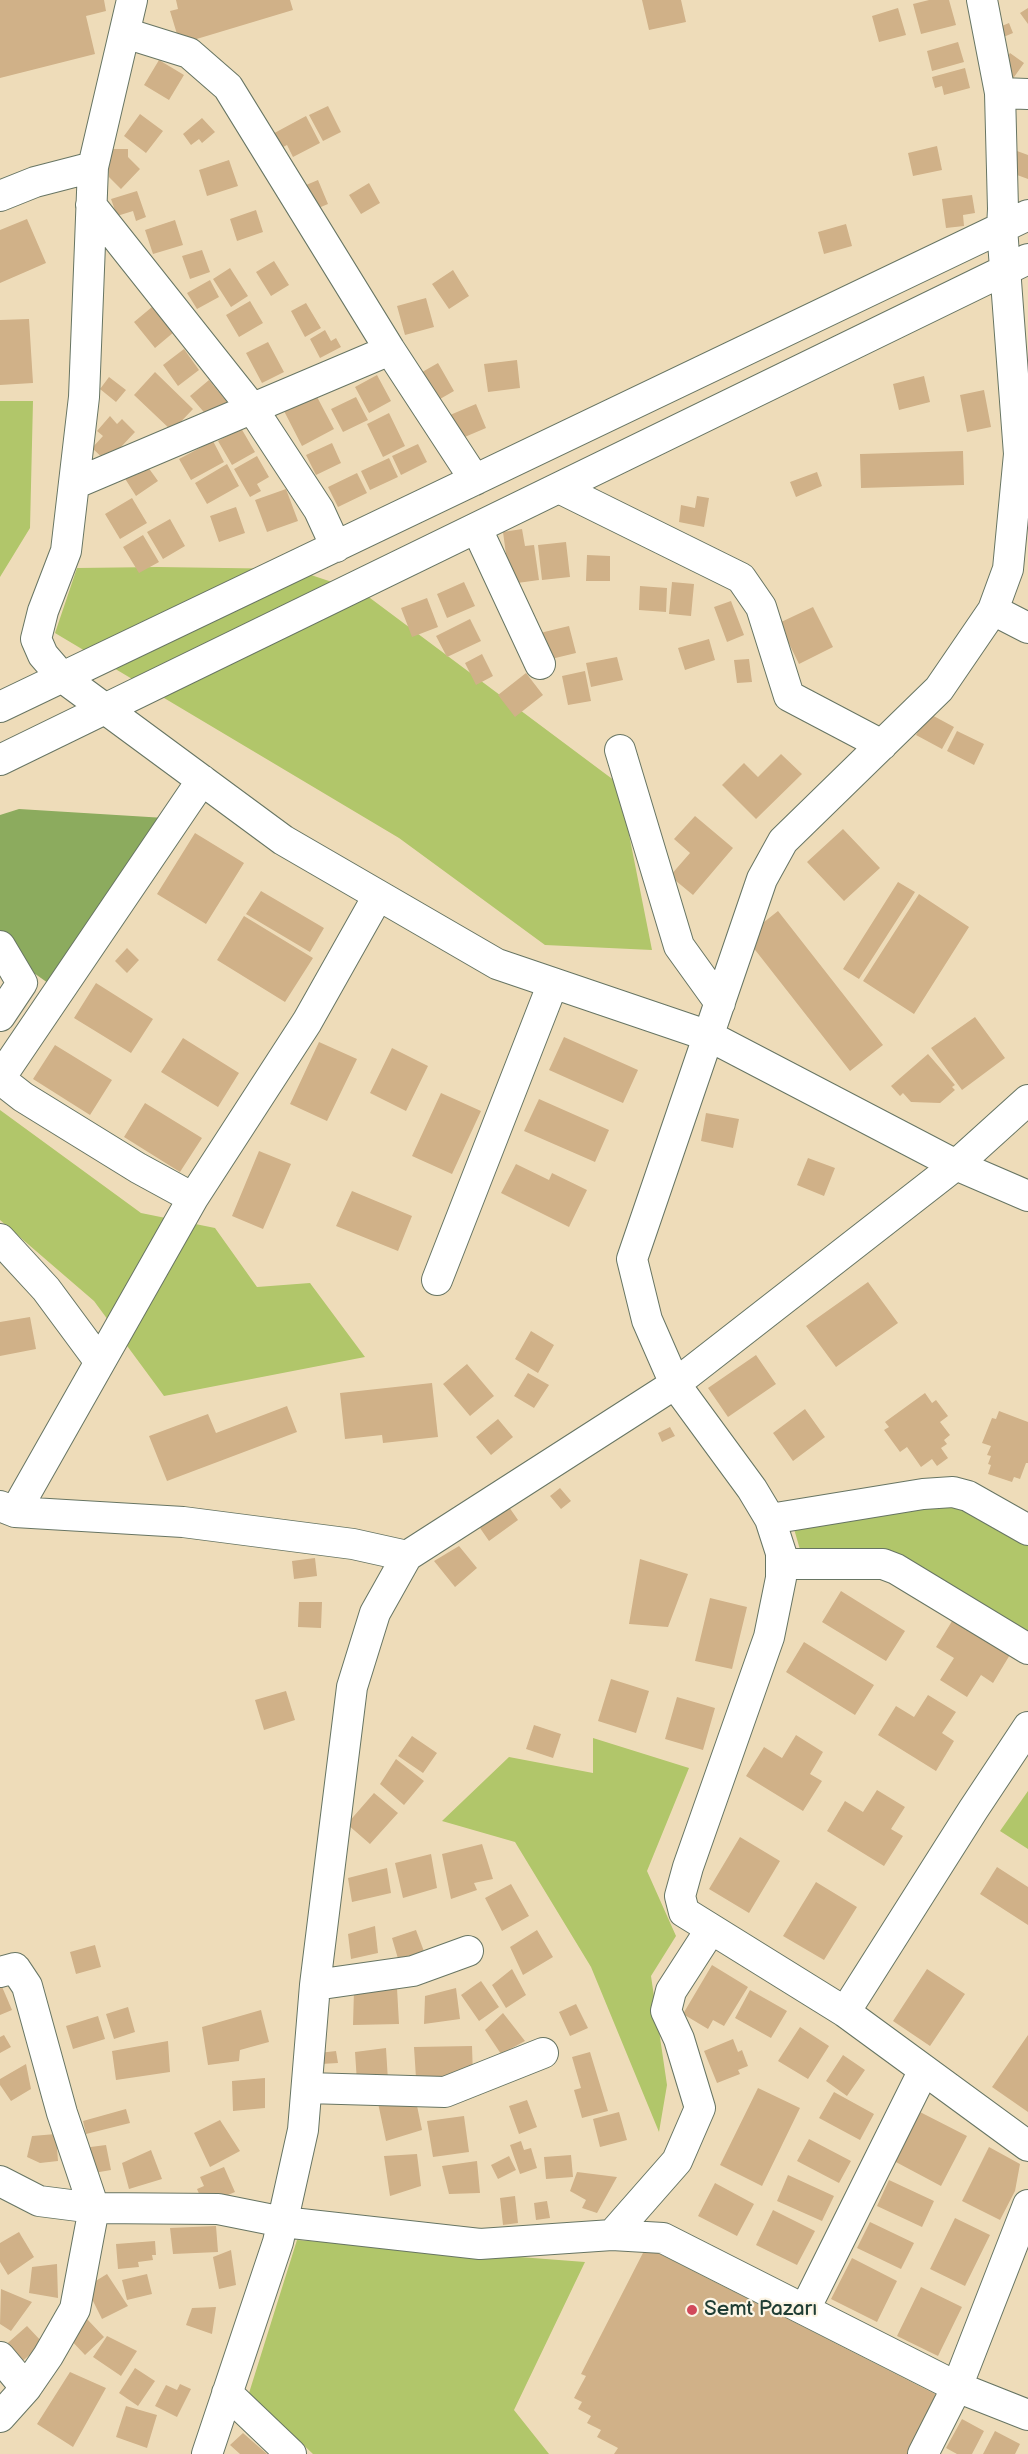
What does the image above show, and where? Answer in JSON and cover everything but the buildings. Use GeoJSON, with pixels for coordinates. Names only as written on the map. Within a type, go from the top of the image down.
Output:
{"type":"FeatureCollection","features":[{"type":"Feature","properties":{"kind":"street"},"geometry":{"type":"LineString","coordinates":[[132,0],[93,166],[84,397],[66,551],[43,611],[36,639],[43,655],[62,677],[283,840],[497,964],[709,1036],[956,1166],[1028,1196]]}},
{"type":"Feature","properties":{"kind":"street"},"geometry":{"type":"LineString","coordinates":[[982,0],[1014,93],[1018,454],[1008,569],[993,610],[939,689],[783,841],[762,879],[632,1259],[647,1320],[675,1384],[752,1489],[770,1519],[781,1553],[782,1578],[769,1637],[688,1866],[680,1896],[684,1912],[845,2012],[1028,2146]]}},
{"type":"Feature","properties":{"kind":"street"},"geometry":{"type":"LineString","coordinates":[[125,33],[189,53],[228,87],[390,350],[475,480]]}},
{"type":"Feature","properties":{"kind":"street"},"geometry":{"type":"LineString","coordinates":[[0,196],[35,182],[93,166]]}},
{"type":"Feature","properties":{"kind":"street"},"geometry":{"type":"LineString","coordinates":[[91,205],[252,408],[319,510],[336,547]]}},
{"type":"Feature","properties":{"kind":"street"},"geometry":{"type":"LineString","coordinates":[[0,707],[1015,222]]}},
{"type":"Feature","properties":{"kind":"street"},"geometry":{"type":"LineString","coordinates":[[0,760],[1016,265]]}},
{"type":"Feature","properties":{"kind":"street"},"geometry":{"type":"LineString","coordinates":[[74,484],[390,350]]}},
{"type":"Feature","properties":{"kind":"street"},"geometry":{"type":"LineString","coordinates":[[559,488],[741,578],[761,607],[789,696],[882,745]]}},
{"type":"Feature","properties":{"kind":"street"},"geometry":{"type":"LineString","coordinates":[[477,529],[540,664]]}},
{"type":"Feature","properties":{"kind":"street"},"geometry":{"type":"LineString","coordinates":[[993,610],[1028,628]]}},
{"type":"Feature","properties":{"kind":"street"},"geometry":{"type":"LineString","coordinates":[[620,750],[679,946],[720,1003]]}},
{"type":"Feature","properties":{"kind":"street"},"geometry":{"type":"LineString","coordinates":[[194,1198],[119,1156],[23,1097],[0,1078],[202,780]]}},
{"type":"Feature","properties":{"kind":"street"},"geometry":{"type":"LineString","coordinates":[[378,896],[307,1022],[194,1198],[100,1362],[8,1509],[183,1522],[354,1544],[406,1556]]}},
{"type":"Feature","properties":{"kind":"street"},"geometry":{"type":"LineString","coordinates":[[0,946],[22,983],[0,1016]]}},
{"type":"Feature","properties":{"kind":"street"},"geometry":{"type":"LineString","coordinates":[[437,1280],[553,983]]}},
{"type":"Feature","properties":{"kind":"street"},"geometry":{"type":"LineString","coordinates":[[207,2454],[278,2242],[303,2130],[315,1985],[352,1687],[375,1613],[406,1556],[675,1384],[956,1166],[1028,1100]]}},
{"type":"Feature","properties":{"kind":"street"},"geometry":{"type":"LineString","coordinates":[[0,1239],[46,1289],[100,1362]]}},
{"type":"Feature","properties":{"kind":"street"},"geometry":{"type":"LineString","coordinates":[[770,1519],[923,1494],[953,1492],[968,1497],[1028,1530]]}},
{"type":"Feature","properties":{"kind":"street"},"geometry":{"type":"LineString","coordinates":[[781,1564],[882,1564],[896,1569],[1028,1649]]}},
{"type":"Feature","properties":{"kind":"street"},"geometry":{"type":"LineString","coordinates":[[845,2012],[1028,1727]]}},
{"type":"Feature","properties":{"kind":"street"},"geometry":{"type":"LineString","coordinates":[[612,2235],[677,2161],[700,2109],[679,2039],[666,2011],[671,1991],[711,1929]]}},
{"type":"Feature","properties":{"kind":"street"},"geometry":{"type":"LineString","coordinates":[[315,1985],[413,1971],[468,1951]]}},
{"type":"Feature","properties":{"kind":"street"},"geometry":{"type":"LineString","coordinates":[[0,1972],[15,1968],[27,1986],[62,2114],[94,2208],[75,2309],[48,2356],[26,2388],[0,2417]]}},
{"type":"Feature","properties":{"kind":"street"},"geometry":{"type":"LineString","coordinates":[[307,2088],[445,2092],[543,2053]]}},
{"type":"Feature","properties":{"kind":"street"},"geometry":{"type":"LineString","coordinates":[[805,2309],[924,2070]]}},
{"type":"Feature","properties":{"kind":"street"},"geometry":{"type":"LineString","coordinates":[[0,2181],[39,2201],[94,2208],[218,2209],[283,2222],[480,2244],[612,2235],[663,2238],[957,2387],[1028,2415]]}},
{"type":"Feature","properties":{"kind":"street"},"geometry":{"type":"LineString","coordinates":[[923,2454],[957,2387],[1028,2205]]}},
{"type":"Feature","properties":{"kind":"street"},"geometry":{"type":"LineString","coordinates":[[0,2357],[26,2388]]}},
{"type":"Feature","properties":{"kind":"street"},"geometry":{"type":"LineString","coordinates":[[227,2393],[291,2454]]}},
{"type":"Feature","properties":{"kind":"green space"},"geometry":{"type":"Polygon","coordinates":[[[0,401],[33,401],[30,528],[0,577],[0,401]]]}},
{"type":"Feature","properties":{"kind":"green space"},"geometry":{"type":"Polygon","coordinates":[[[77,568],[293,569],[362,592],[619,784],[652,950],[545,945],[399,838],[55,633],[77,568]]]}},
{"type":"Feature","properties":{"kind":"green space"},"geometry":{"type":"Polygon","coordinates":[[[19,809],[165,818],[55,988],[10,956],[0,937],[0,815],[19,809]]]}},
{"type":"Feature","properties":{"kind":"green space"},"geometry":{"type":"Polygon","coordinates":[[[0,1110],[141,1213],[215,1228],[257,1287],[310,1283],[365,1357],[164,1396],[94,1301],[0,1220],[0,1110]]]}},
{"type":"Feature","properties":{"kind":"green space"},"geometry":{"type":"Polygon","coordinates":[[[912,1503],[967,1507],[1028,1542],[1028,1635],[889,1554],[801,1553],[792,1522],[912,1503]]]}},
{"type":"Feature","properties":{"kind":"green space"},"geometry":{"type":"Polygon","coordinates":[[[593,1738],[689,1768],[647,1871],[676,1936],[651,1976],[667,2085],[659,2132],[591,1967],[515,1842],[442,1821],[509,1757],[593,1773],[593,1738]]]}},
{"type":"Feature","properties":{"kind":"green space"},"geometry":{"type":"Polygon","coordinates":[[[1028,1791],[1028,1849],[1000,1831],[1028,1791]]]}},
{"type":"Feature","properties":{"kind":"green space"},"geometry":{"type":"Polygon","coordinates":[[[297,2240],[585,2262],[514,2410],[549,2454],[313,2454],[249,2393],[297,2240]]]}},
{"type":"Feature","properties":{"kind":"place","name":"Semt Pazarı"},"geometry":{"type":"Point","coordinates":[692,2310]}}]}
